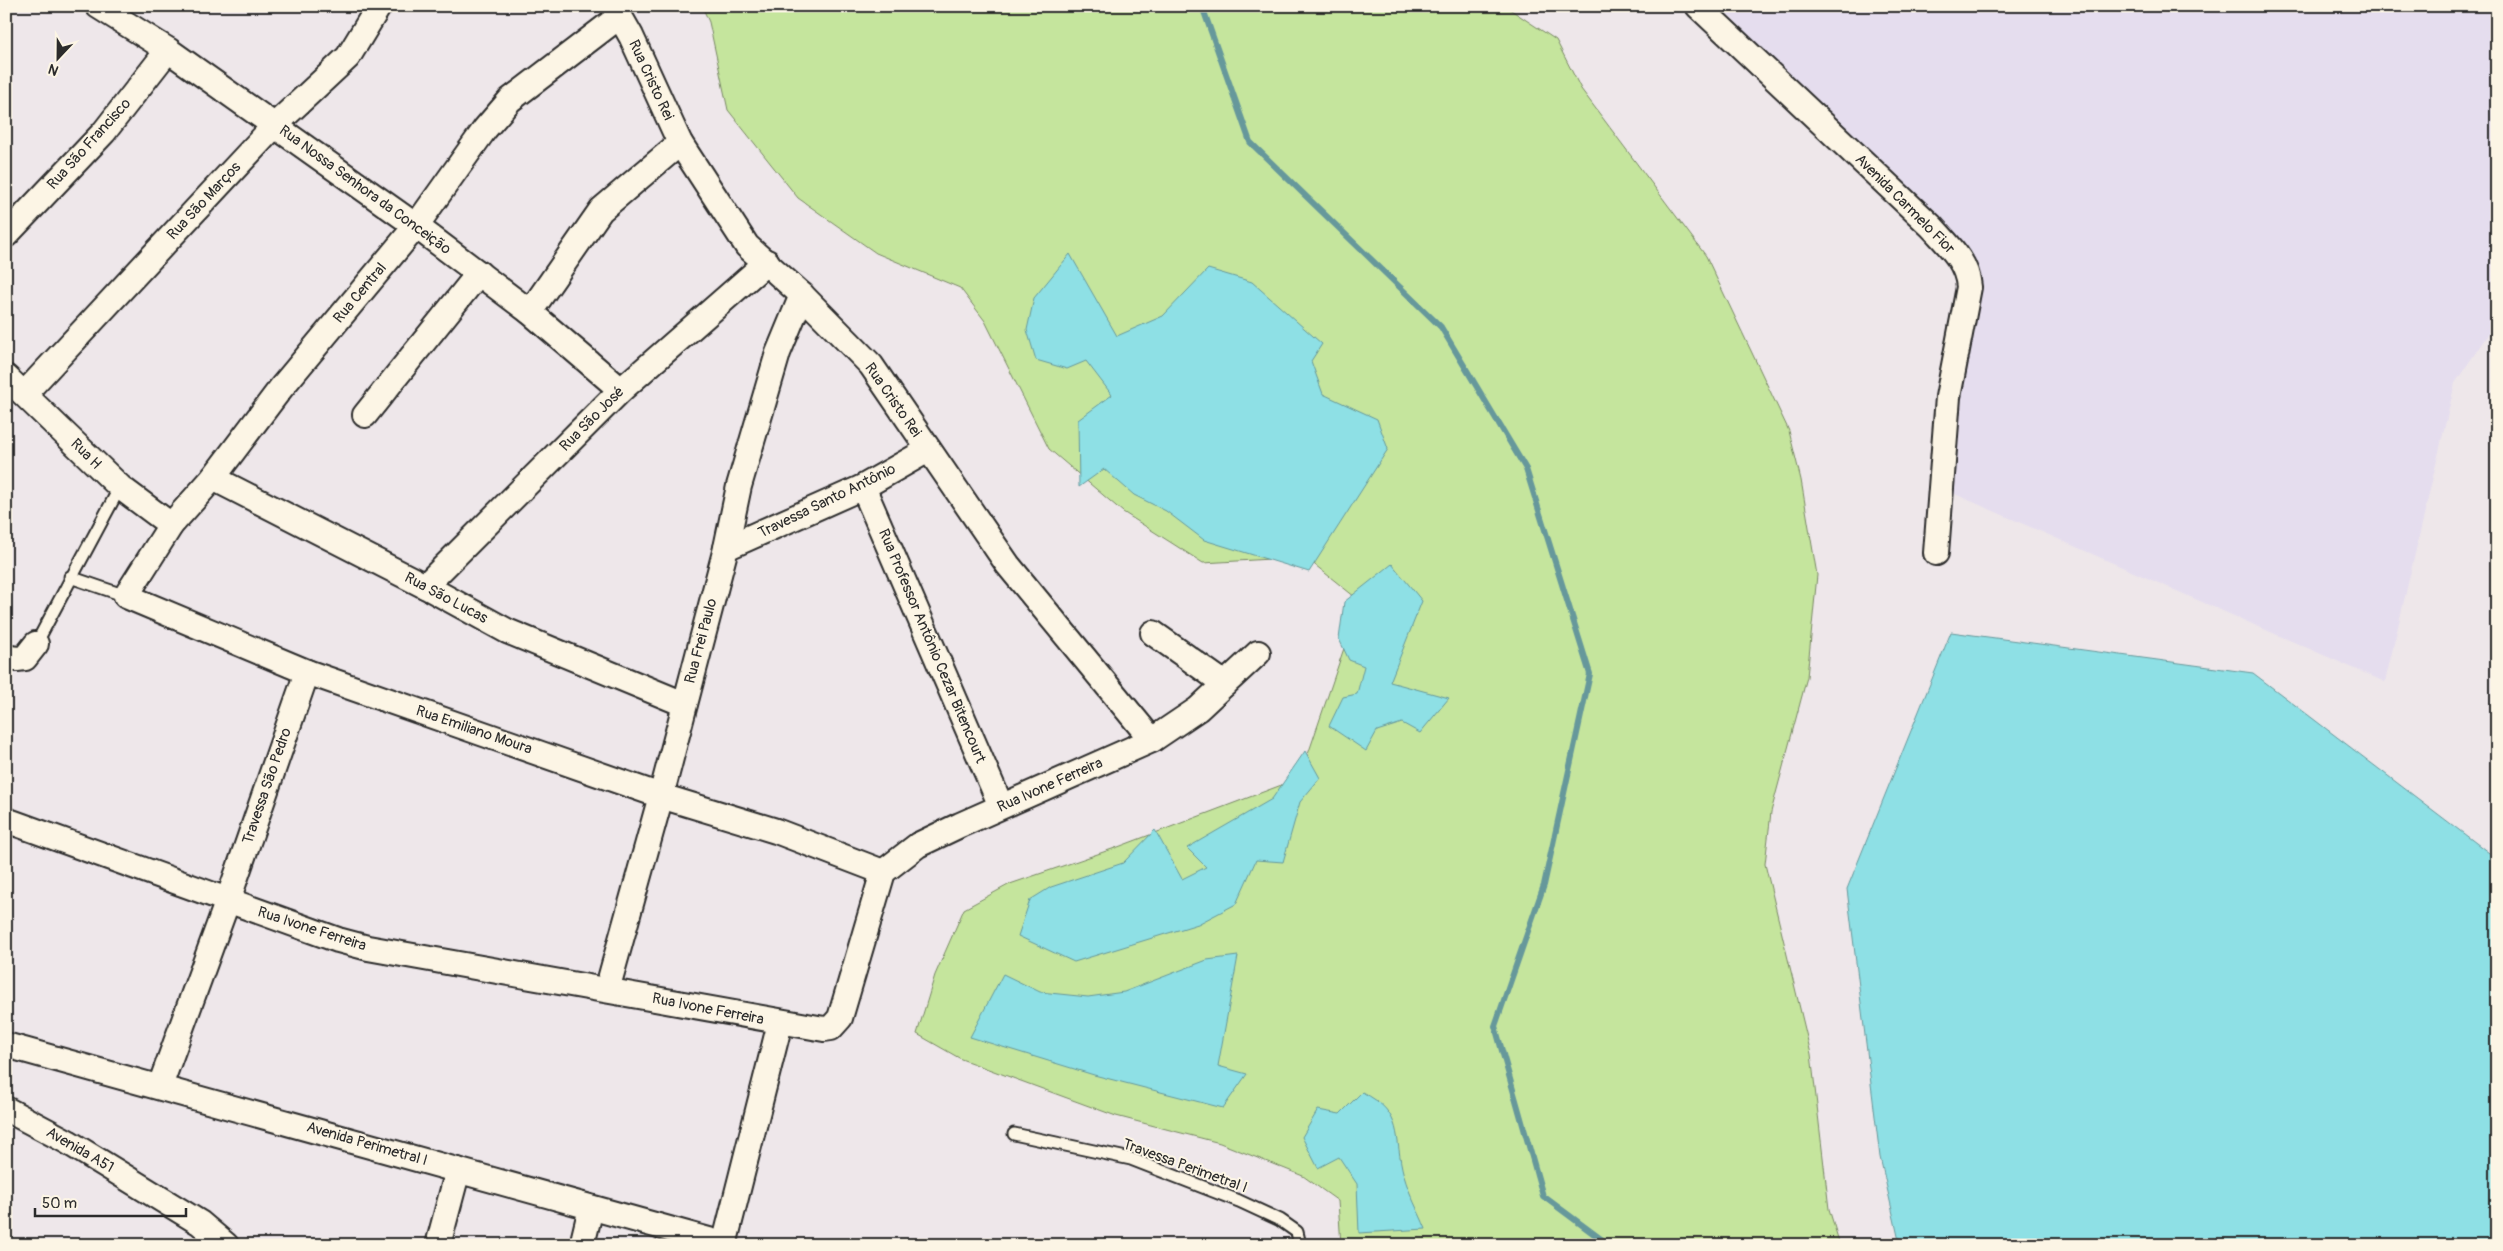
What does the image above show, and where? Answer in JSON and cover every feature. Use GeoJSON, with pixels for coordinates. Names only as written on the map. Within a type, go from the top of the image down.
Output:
{"type":"FeatureCollection","features":[{"type":"Feature","properties":{"kind":"street","name":"Rua Nossa Senhora da Conceição"},"geometry":{"type":"LineString","coordinates":[[98,6],[168,50],[416,226],[530,312],[621,390]]}},
{"type":"Feature","properties":{"kind":"street","name":"Rua São Marços"},"geometry":{"type":"LineString","coordinates":[[25,393],[275,125],[348,57],[379,6]]}},
{"type":"Feature","properties":{"kind":"street","name":"Avenida Carmelo Fior"},"geometry":{"type":"LineString","coordinates":[[1698,6],[1931,226],[1954,250],[1965,270],[1969,287],[1948,397],[1936,552]]}},
{"type":"Feature","properties":{"kind":"street","name":"Rua Cristo Rei"},"geometry":{"type":"LineString","coordinates":[[617,11],[680,142],[747,246],[802,295],[871,366],[1008,565],[1152,740]]}},
{"type":"Feature","properties":{"kind":"street","name":"Rua Central"},"geometry":{"type":"LineString","coordinates":[[126,596],[171,525],[213,478],[281,388],[416,226],[485,129],[510,100],[617,11]]}},
{"type":"Feature","properties":{"kind":"street","name":"Rua São Francisco"},"geometry":{"type":"LineString","coordinates":[[6,235],[104,132],[168,50]]}},
{"type":"Feature","properties":{"kind":"street"},"geometry":{"type":"LineString","coordinates":[[530,312],[601,210],[680,142]]}},
{"type":"Feature","properties":{"kind":"street","name":"Rua São José"},"geometry":{"type":"LineString","coordinates":[[425,586],[621,390],[767,262]]}},
{"type":"Feature","properties":{"kind":"street"},"geometry":{"type":"LineString","coordinates":[[365,415],[478,273]]}},
{"type":"Feature","properties":{"kind":"street","name":"Rua Frei Paulo"},"geometry":{"type":"LineString","coordinates":[[607,990],[661,796],[726,548],[739,486],[775,363],[802,295]]}},
{"type":"Feature","properties":{"kind":"street","name":"Rua H"},"geometry":{"type":"LineString","coordinates":[[6,377],[25,393],[120,487],[171,525]]}},
{"type":"Feature","properties":{"kind":"street","name":"Travessa Santo Antônio"},"geometry":{"type":"LineString","coordinates":[[726,548],[863,487],[928,450]]}},
{"type":"Feature","properties":{"kind":"street","name":"Rua São Lucas"},"geometry":{"type":"LineString","coordinates":[[213,478],[425,586],[507,631],[684,704]]}},
{"type":"Feature","properties":{"kind":"street","name":"Rua Professor Antônio Cezar Bitencourt"},"geometry":{"type":"LineString","coordinates":[[863,487],[1001,806]]}},
{"type":"Feature","properties":{"kind":"street","name":"Rua Emiliano Moura"},"geometry":{"type":"LineString","coordinates":[[126,596],[307,672],[661,796],[776,831],[883,872]]}},
{"type":"Feature","properties":{"kind":"street"},"geometry":{"type":"LineString","coordinates":[[1153,633],[1225,684]]}},
{"type":"Feature","properties":{"kind":"street"},"geometry":{"type":"LineString","coordinates":[[6,657],[17,660],[25,658],[36,644]]}},
{"type":"Feature","properties":{"kind":"street","name":"Rua Ivone Ferreira"},"geometry":{"type":"LineString","coordinates":[[6,820],[338,940],[368,948],[780,1023],[824,1029],[836,1024],[847,999],[883,872],[918,845],[1001,806],[1152,740],[1198,709],[1258,653]]}},
{"type":"Feature","properties":{"kind":"street","name":"Travessa São Pedro"},"geometry":{"type":"LineString","coordinates":[[160,1086],[228,900],[307,672]]}},
{"type":"Feature","properties":{"kind":"street"},"geometry":{"type":"LineString","coordinates":[[725,1244],[780,1023]]}},
{"type":"Feature","properties":{"kind":"street","name":"Avenida Perimetral I"},"geometry":{"type":"LineString","coordinates":[[6,1045],[160,1086],[725,1244]]}},
{"type":"Feature","properties":{"kind":"street","name":"Avenida A51"},"geometry":{"type":"LineString","coordinates":[[6,1109],[68,1142],[192,1218],[226,1245]]}},
{"type":"Feature","properties":{"kind":"street"},"geometry":{"type":"LineString","coordinates":[[438,1245],[458,1170]]}},
{"type":"Feature","properties":{"kind":"street"},"geometry":{"type":"LineString","coordinates":[[582,1245],[591,1208]]}},
{"type":"Feature","properties":{"kind":"lane"},"geometry":{"type":"LineString","coordinates":[[36,644],[70,577],[120,487]]}},
{"type":"Feature","properties":{"kind":"lane","name":"Rua Emiliano Moura"},"geometry":{"type":"LineString","coordinates":[[70,577],[126,596]]}},
{"type":"Feature","properties":{"kind":"lane","name":"Travessa Perimetral I"},"geometry":{"type":"LineString","coordinates":[[1014,1134],[1131,1160],[1174,1176],[1280,1220],[1297,1232],[1300,1245]]}},
{"type":"Feature","properties":{"kind":"shaded area"},"geometry":{"type":"Polygon","coordinates":[[[1720,6],[2497,6],[2497,321],[2455,383],[2385,682],[1948,491],[1964,252],[1720,6]]]}},
{"type":"Feature","properties":{"kind":"green space"},"geometry":{"type":"Polygon","coordinates":[[[702,6],[1505,6],[1556,40],[1581,89],[1706,256],[1789,431],[1801,480],[1817,575],[1807,677],[1771,812],[1765,864],[1811,1054],[1829,1209],[1840,1245],[1341,1245],[1338,1201],[1303,1176],[1220,1143],[1116,1116],[961,1059],[917,1034],[935,975],[964,909],[1010,884],[1118,847],[1300,778],[1360,601],[1305,557],[1203,563],[1123,512],[1049,449],[985,321],[960,288],[876,253],[798,198],[728,110],[709,22],[702,6]]]}},
{"type":"Feature","properties":{"kind":"water"},"geometry":{"type":"Polygon","coordinates":[[[1070,254],[1117,336],[1163,316],[1208,269],[1252,282],[1322,344],[1311,361],[1323,394],[1377,419],[1388,449],[1309,572],[1204,540],[1166,511],[1134,495],[1104,469],[1079,487],[1078,420],[1112,395],[1086,361],[1067,369],[1036,360],[1027,330],[1034,298],[1070,254]]]}},
{"type":"Feature","properties":{"kind":"water"},"geometry":{"type":"Polygon","coordinates":[[[1392,564],[1422,601],[1390,682],[1449,698],[1420,733],[1402,723],[1377,731],[1366,751],[1329,726],[1343,697],[1357,694],[1364,666],[1349,660],[1339,639],[1344,602],[1392,564]]]}},
{"type":"Feature","properties":{"kind":"water"},"geometry":{"type":"Polygon","coordinates":[[[1951,632],[2253,673],[2497,859],[2497,1245],[1900,1245],[1880,1157],[1847,889],[1951,632]]]}},
{"type":"Feature","properties":{"kind":"water"},"geometry":{"type":"Polygon","coordinates":[[[1305,751],[1320,778],[1300,802],[1283,862],[1256,860],[1236,904],[1198,924],[1074,962],[1018,936],[1030,900],[1051,887],[1123,863],[1155,830],[1182,879],[1206,867],[1187,848],[1272,799],[1305,751]]]}},
{"type":"Feature","properties":{"kind":"water"},"geometry":{"type":"Polygon","coordinates":[[[1238,956],[1218,1066],[1247,1074],[1223,1108],[1094,1075],[970,1037],[1003,974],[1040,992],[1088,997],[1124,992],[1207,960],[1238,956]]]}},
{"type":"Feature","properties":{"kind":"water"},"geometry":{"type":"Polygon","coordinates":[[[1362,1092],[1376,1100],[1392,1118],[1404,1176],[1426,1229],[1359,1233],[1357,1184],[1339,1157],[1318,1168],[1302,1137],[1318,1110],[1340,1114],[1362,1092]]]}},
{"type":"Feature","properties":{"kind":"waterway"},"geometry":{"type":"LineString","coordinates":[[1202,6],[1250,142],[1441,327],[1526,469],[1590,674],[1544,885],[1495,1026],[1543,1196],[1609,1245]]}}]}
